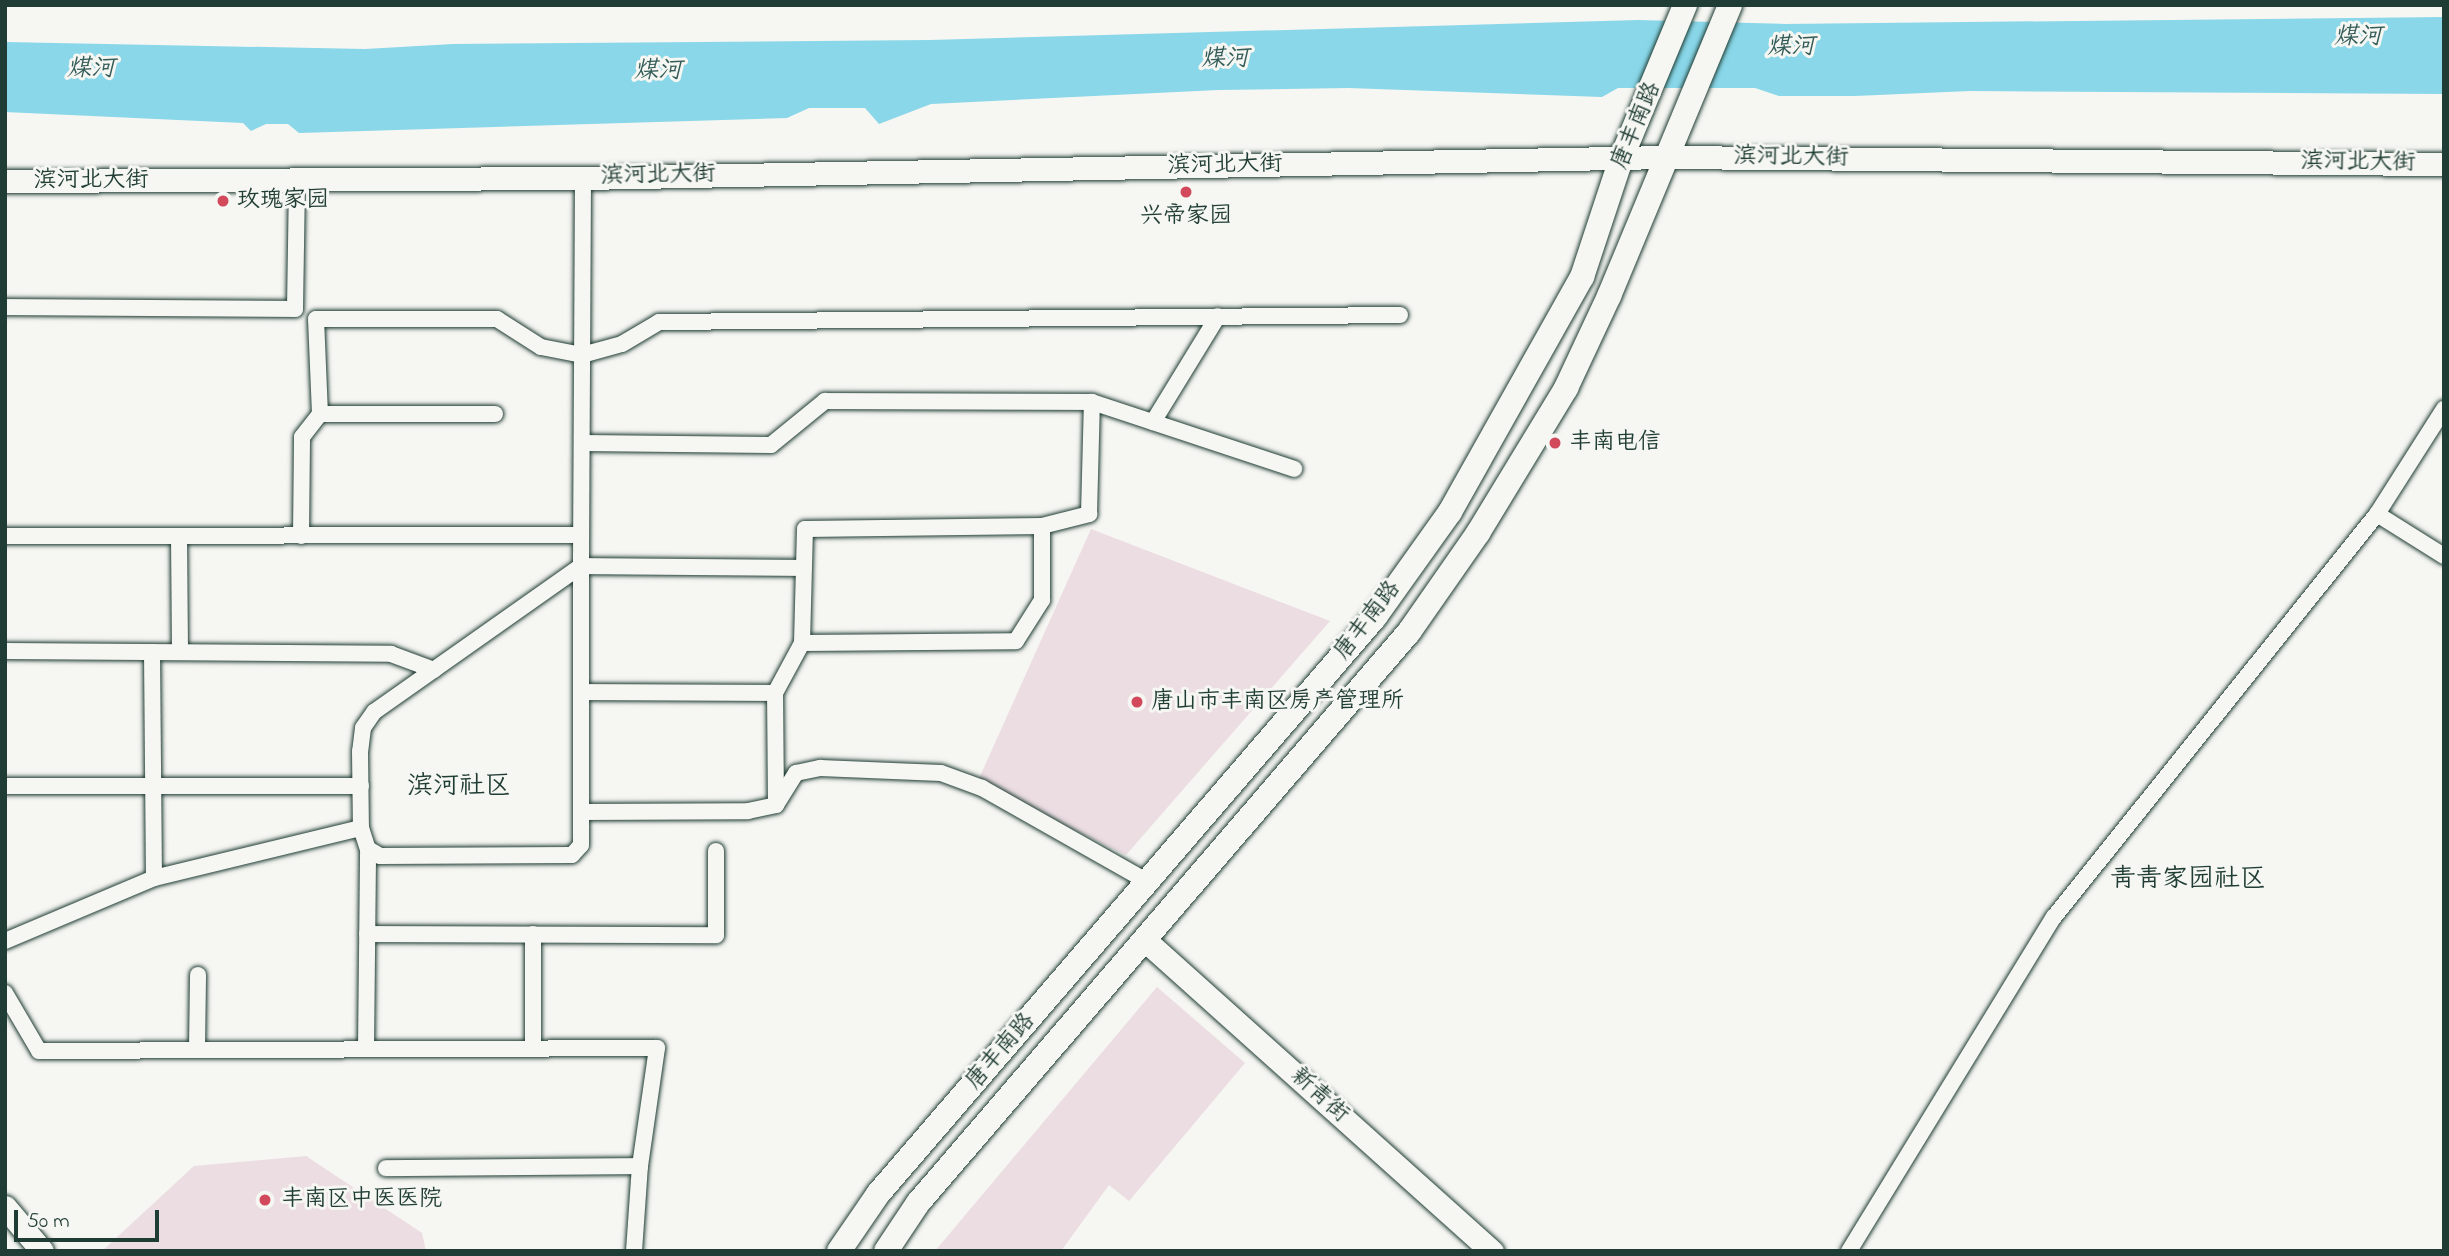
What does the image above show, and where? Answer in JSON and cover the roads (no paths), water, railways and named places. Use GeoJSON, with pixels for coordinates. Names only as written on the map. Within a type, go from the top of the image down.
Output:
{"type":"FeatureCollection","features":[{"type":"Feature","properties":{"kind":"main road","name":"唐丰南路"},"geometry":{"type":"LineString","coordinates":[[839,1251],[878,1194],[1375,617],[1450,512],[1582,277],[1621,159],[1642,117],[1685,5]]}},
{"type":"Feature","properties":{"kind":"main road","name":"唐丰南路"},"geometry":{"type":"LineString","coordinates":[[886,1251],[918,1203],[1409,632],[1478,533],[1566,388],[1609,296],[1730,5]]}},
{"type":"Feature","properties":{"kind":"main road","name":"滨河北大街"},"geometry":{"type":"LineString","coordinates":[[5,181],[583,178],[1666,157],[2444,164]]}},
{"type":"Feature","properties":{"kind":"main road","name":"新青街"},"geometry":{"type":"LineString","coordinates":[[1146,941],[1492,1251]]}},
{"type":"Feature","properties":{"kind":"main road"},"geometry":{"type":"LineString","coordinates":[[5,1207],[42,1251]]}},
{"type":"Feature","properties":{"kind":"street"},"geometry":{"type":"LineString","coordinates":[[368,849],[380,856],[572,855],[581,845],[583,178]]}},
{"type":"Feature","properties":{"kind":"street"},"geometry":{"type":"LineString","coordinates":[[5,307],[295,309],[297,181]]}},
{"type":"Feature","properties":{"kind":"street"},"geometry":{"type":"LineString","coordinates":[[302,536],[302,437],[320,414],[316,319],[497,319],[541,347],[582,355],[622,344],[659,322],[1400,315]]}},
{"type":"Feature","properties":{"kind":"street"},"geometry":{"type":"LineString","coordinates":[[1153,422],[1217,316]]}},
{"type":"Feature","properties":{"kind":"street"},"geometry":{"type":"LineString","coordinates":[[582,443],[771,445],[825,401],[1092,402],[1294,469]]}},
{"type":"Feature","properties":{"kind":"street"},"geometry":{"type":"LineString","coordinates":[[776,805],[775,694],[802,643],[801,568],[805,528],[1042,526],[1089,514],[1092,402]]}},
{"type":"Feature","properties":{"kind":"street"},"geometry":{"type":"LineString","coordinates":[[1849,1251],[2054,917],[2377,514],[2444,409]]}},
{"type":"Feature","properties":{"kind":"street"},"geometry":{"type":"LineString","coordinates":[[320,414],[495,414]]}},
{"type":"Feature","properties":{"kind":"street"},"geometry":{"type":"LineString","coordinates":[[2377,514],[2444,556]]}},
{"type":"Feature","properties":{"kind":"street"},"geometry":{"type":"LineString","coordinates":[[802,643],[1017,641],[1042,600],[1042,526]]}},
{"type":"Feature","properties":{"kind":"street"},"geometry":{"type":"LineString","coordinates":[[5,536],[581,534]]}},
{"type":"Feature","properties":{"kind":"street"},"geometry":{"type":"LineString","coordinates":[[179,536],[180,652]]}},
{"type":"Feature","properties":{"kind":"street"},"geometry":{"type":"LineString","coordinates":[[366,1049],[368,849],[361,828],[361,786],[363,728],[374,712],[581,566],[801,568]]}},
{"type":"Feature","properties":{"kind":"street"},"geometry":{"type":"LineString","coordinates":[[5,651],[391,654],[434,670]]}},
{"type":"Feature","properties":{"kind":"street"},"geometry":{"type":"LineString","coordinates":[[152,652],[151,785],[154,877]]}},
{"type":"Feature","properties":{"kind":"street"},"geometry":{"type":"LineString","coordinates":[[581,692],[775,694]]}},
{"type":"Feature","properties":{"kind":"street"},"geometry":{"type":"LineString","coordinates":[[581,812],[748,811],[776,805],[796,774],[820,768],[941,773],[982,788],[1148,882]]}},
{"type":"Feature","properties":{"kind":"street"},"geometry":{"type":"LineString","coordinates":[[5,786],[361,786]]}},
{"type":"Feature","properties":{"kind":"street"},"geometry":{"type":"LineString","coordinates":[[5,941],[154,877],[361,828]]}},
{"type":"Feature","properties":{"kind":"street"},"geometry":{"type":"LineString","coordinates":[[367,934],[716,934],[716,851]]}},
{"type":"Feature","properties":{"kind":"street"},"geometry":{"type":"LineString","coordinates":[[533,934],[533,1048]]}},
{"type":"Feature","properties":{"kind":"street"},"geometry":{"type":"LineString","coordinates":[[197,1049],[198,975]]}},
{"type":"Feature","properties":{"kind":"street"},"geometry":{"type":"LineString","coordinates":[[5,993],[39,1051],[657,1048],[640,1166],[634,1251]]}},
{"type":"Feature","properties":{"kind":"street"},"geometry":{"type":"LineString","coordinates":[[386,1168],[640,1166]]}},
{"type":"Feature","properties":{"kind":"water","name":"煤河"},"geometry":{"type":"Polygon","coordinates":[[[2444,17],[2444,94],[1970,91],[1779,96],[1755,88],[1618,88],[1602,97],[1348,88],[1218,90],[931,104],[879,124],[865,108],[809,108],[787,118],[299,133],[288,124],[266,124],[251,131],[243,123],[5,112],[5,42],[365,49],[453,44],[930,40],[1638,20],[1785,24],[2444,17]]]}},
{"type":"Feature","properties":{"kind":"place","name":"兴帝家园"},"geometry":{"type":"Point","coordinates":[1186,192]}},
{"type":"Feature","properties":{"kind":"place","name":"玫瑰家园"},"geometry":{"type":"Point","coordinates":[223,201]}},
{"type":"Feature","properties":{"kind":"place","name":"丰南电信"},"geometry":{"type":"Point","coordinates":[1555,443]}},
{"type":"Feature","properties":{"kind":"place","name":"唐山市丰南区房产管理所"},"geometry":{"type":"Point","coordinates":[1137,702]}},
{"type":"Feature","properties":{"kind":"place","name":"丰南区中医医院"},"geometry":{"type":"Point","coordinates":[265,1200]}},
{"type":"Feature","properties":{"kind":"district","name":"滨河社区"},"geometry":{"type":"Point","coordinates":[459,788]}},
{"type":"Feature","properties":{"kind":"district","name":"青青家园社区"},"geometry":{"type":"Point","coordinates":[2188,881]}}]}
